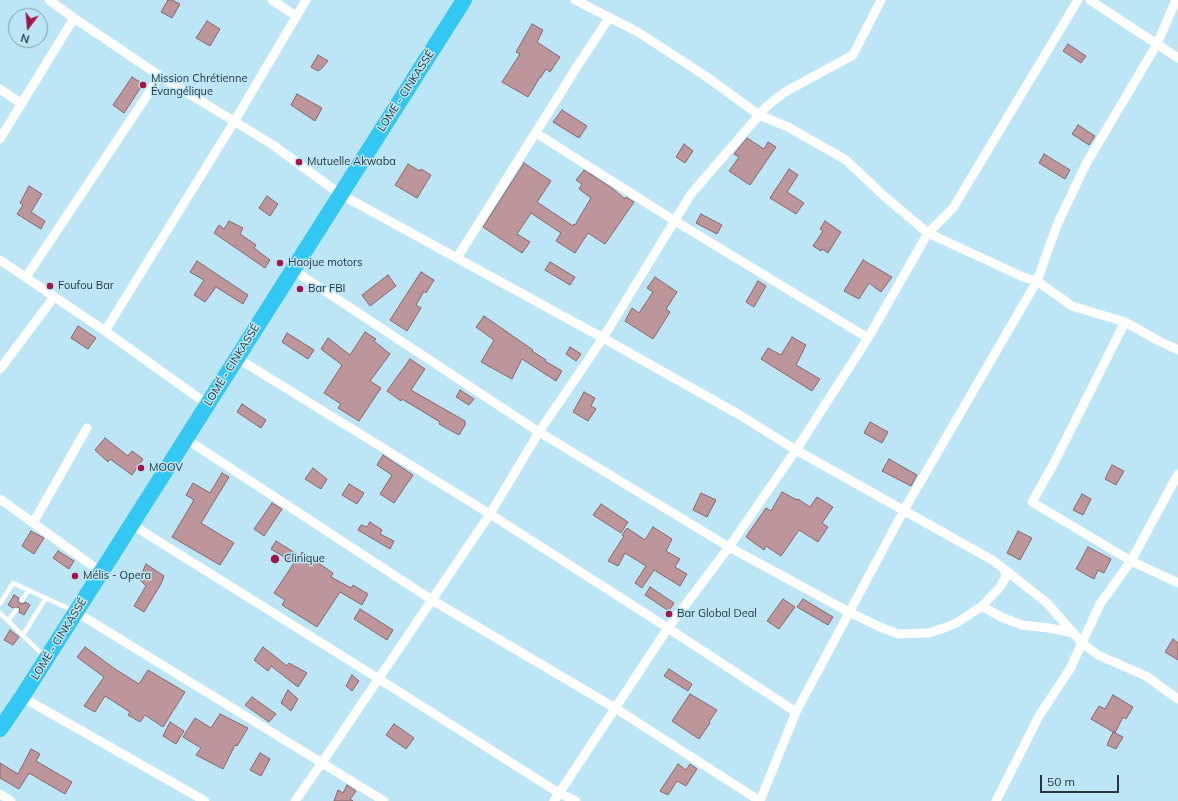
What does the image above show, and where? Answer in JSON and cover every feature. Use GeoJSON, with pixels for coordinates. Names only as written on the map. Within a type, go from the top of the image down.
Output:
{"type":"FeatureCollection","features":[{"type":"Feature","properties":{"kind":"highway","name":"LOMÉ - CINKASSÉ"},"geometry":{"type":"LineString","coordinates":[[0,729],[76,612],[464,0]]}},
{"type":"Feature","properties":{"kind":"street"},"geometry":{"type":"LineString","coordinates":[[49,0],[160,76],[273,145],[340,194],[603,338],[738,414],[796,450],[994,561],[1047,603],[1082,643],[1098,655],[1146,676],[1178,699]]}},
{"type":"Feature","properties":{"kind":"street"},"geometry":{"type":"LineString","coordinates":[[272,0],[296,16]]}},
{"type":"Feature","properties":{"kind":"street"},"geometry":{"type":"LineString","coordinates":[[105,331],[234,122],[306,0]]}},
{"type":"Feature","properties":{"kind":"street"},"geometry":{"type":"LineString","coordinates":[[575,0],[638,32],[702,73],[760,115],[788,127],[846,160],[884,196],[928,233],[1023,277],[1037,281],[1072,306],[1125,322],[1178,350]]}},
{"type":"Feature","properties":{"kind":"street"},"geometry":{"type":"LineString","coordinates":[[295,801],[322,764],[490,514],[540,432],[603,338],[690,194],[767,106],[785,92],[853,55],[881,0]]}},
{"type":"Feature","properties":{"kind":"street"},"geometry":{"type":"LineString","coordinates":[[557,797],[668,628],[729,547],[796,450],[868,338],[928,233],[953,208],[1078,0]]}},
{"type":"Feature","properties":{"kind":"street"},"geometry":{"type":"LineString","coordinates":[[1090,0],[1178,58]]}},
{"type":"Feature","properties":{"kind":"street"},"geometry":{"type":"LineString","coordinates":[[186,438],[432,600],[615,708],[760,801],[796,712],[904,510],[1037,281],[1057,225],[1086,164],[1157,44],[1176,0]]}},
{"type":"Feature","properties":{"kind":"street"},"geometry":{"type":"LineString","coordinates":[[0,139],[74,18]]}},
{"type":"Feature","properties":{"kind":"street"},"geometry":{"type":"LineString","coordinates":[[457,258],[609,18]]}},
{"type":"Feature","properties":{"kind":"street"},"geometry":{"type":"LineString","coordinates":[[26,278],[160,76]]}},
{"type":"Feature","properties":{"kind":"street"},"geometry":{"type":"LineString","coordinates":[[0,89],[22,104]]}},
{"type":"Feature","properties":{"kind":"street"},"geometry":{"type":"LineString","coordinates":[[536,133],[868,338]]}},
{"type":"Feature","properties":{"kind":"street"},"geometry":{"type":"LineString","coordinates":[[0,260],[105,331],[207,404]]}},
{"type":"Feature","properties":{"kind":"street"},"geometry":{"type":"LineString","coordinates":[[293,270],[540,432],[729,547],[849,612],[880,627],[898,634],[929,633],[958,622],[982,606],[1000,587],[1006,576],[1004,569]]}},
{"type":"Feature","properties":{"kind":"street"},"geometry":{"type":"LineString","coordinates":[[0,369],[54,297]]}},
{"type":"Feature","properties":{"kind":"street"},"geometry":{"type":"LineString","coordinates":[[1125,322],[1054,465],[1032,502],[1131,561],[1178,583]]}},
{"type":"Feature","properties":{"kind":"street"},"geometry":{"type":"LineString","coordinates":[[236,358],[490,514],[796,712]]}},
{"type":"Feature","properties":{"kind":"street"},"geometry":{"type":"LineString","coordinates":[[33,523],[87,428]]}},
{"type":"Feature","properties":{"kind":"street"},"geometry":{"type":"LineString","coordinates":[[996,801],[1039,716],[1070,669],[1100,604],[1131,561],[1178,474]]}},
{"type":"Feature","properties":{"kind":"street"},"geometry":{"type":"LineString","coordinates":[[0,499],[101,572]]}},
{"type":"Feature","properties":{"kind":"street"},"geometry":{"type":"LineString","coordinates":[[132,524],[379,679],[557,797],[576,801]]}},
{"type":"Feature","properties":{"kind":"street"},"geometry":{"type":"LineString","coordinates":[[982,606],[1001,617],[1022,625],[1074,633]]}},
{"type":"Feature","properties":{"kind":"street"},"geometry":{"type":"LineString","coordinates":[[76,612],[384,801]]}},
{"type":"Feature","properties":{"kind":"street"},"geometry":{"type":"LineString","coordinates":[[22,696],[205,801]]}},
{"type":"Feature","properties":{"kind":"street"},"geometry":{"type":"LineString","coordinates":[[0,794],[11,801]]}},
{"type":"Feature","properties":{"kind":"lane"},"geometry":{"type":"LineString","coordinates":[[0,604],[13,583],[76,612]]}},
{"type":"Feature","properties":{"kind":"lane"},"geometry":{"type":"LineString","coordinates":[[22,600],[29,590]]}},
{"type":"Feature","properties":{"kind":"lane"},"geometry":{"type":"LineString","coordinates":[[23,635],[46,598]]}},
{"type":"Feature","properties":{"kind":"lane"},"geometry":{"type":"LineString","coordinates":[[8,621],[16,610]]}},
{"type":"Feature","properties":{"kind":"lane"},"geometry":{"type":"LineString","coordinates":[[0,613],[46,659]]}},
{"type":"Feature","properties":{"kind":"building"},"geometry":{"type":"Polygon","coordinates":[[[168,0],[172,0],[180,4],[172,18],[161,12],[168,0]]]}},
{"type":"Feature","properties":{"kind":"building"},"geometry":{"type":"Polygon","coordinates":[[[207,21],[220,29],[210,46],[196,38],[207,21]]]}},
{"type":"Feature","properties":{"kind":"building"},"geometry":{"type":"Polygon","coordinates":[[[532,24],[543,30],[537,42],[560,57],[550,72],[546,69],[528,97],[502,82],[520,54],[516,52],[532,24]]]}},
{"type":"Feature","properties":{"kind":"building"},"geometry":{"type":"Polygon","coordinates":[[[1068,44],[1086,56],[1081,63],[1063,51],[1068,44]]]}},
{"type":"Feature","properties":{"kind":"building"},"geometry":{"type":"Polygon","coordinates":[[[318,55],[328,61],[318,71],[311,67],[318,55]]]}},
{"type":"Feature","properties":{"kind":"building"},"geometry":{"type":"Polygon","coordinates":[[[132,77],[143,84],[124,113],[113,105],[132,77]]]}},
{"type":"Feature","properties":{"kind":"building"},"geometry":{"type":"Polygon","coordinates":[[[297,94],[322,108],[315,121],[291,105],[297,94]]]}},
{"type":"Feature","properties":{"kind":"building"},"geometry":{"type":"Polygon","coordinates":[[[562,110],[587,126],[579,138],[553,122],[562,110]]]}},
{"type":"Feature","properties":{"kind":"building"},"geometry":{"type":"Polygon","coordinates":[[[1078,125],[1095,136],[1089,145],[1072,134],[1078,125]]]}},
{"type":"Feature","properties":{"kind":"building"},"geometry":{"type":"Polygon","coordinates":[[[747,138],[764,149],[768,142],[776,147],[750,185],[729,171],[739,157],[734,154],[747,138]]]}},
{"type":"Feature","properties":{"kind":"building"},"geometry":{"type":"Polygon","coordinates":[[[684,144],[693,151],[685,163],[676,157],[684,144]]]}},
{"type":"Feature","properties":{"kind":"building"},"geometry":{"type":"Polygon","coordinates":[[[1044,154],[1070,170],[1065,179],[1039,163],[1044,154]]]}},
{"type":"Feature","properties":{"kind":"building"},"geometry":{"type":"Polygon","coordinates":[[[524,163],[551,181],[537,202],[573,226],[591,198],[579,189],[582,184],[576,180],[584,170],[612,188],[625,199],[626,197],[634,202],[605,244],[588,233],[575,253],[556,241],[561,233],[531,213],[517,234],[530,242],[522,253],[483,227],[524,163]]]}},
{"type":"Feature","properties":{"kind":"building"},"geometry":{"type":"Polygon","coordinates":[[[408,164],[431,175],[417,198],[395,185],[408,164]]]}},
{"type":"Feature","properties":{"kind":"building"},"geometry":{"type":"Polygon","coordinates":[[[789,169],[798,175],[787,192],[804,203],[796,214],[770,198],[789,169]]]}},
{"type":"Feature","properties":{"kind":"building"},"geometry":{"type":"Polygon","coordinates":[[[29,186],[42,194],[31,212],[45,221],[41,229],[17,214],[23,205],[20,203],[29,186]]]}},
{"type":"Feature","properties":{"kind":"building"},"geometry":{"type":"Polygon","coordinates":[[[267,196],[278,204],[270,216],[259,208],[267,196]]]}},
{"type":"Feature","properties":{"kind":"building"},"geometry":{"type":"Polygon","coordinates":[[[701,214],[722,225],[717,234],[696,223],[701,214]]]}},
{"type":"Feature","properties":{"kind":"building"},"geometry":{"type":"Polygon","coordinates":[[[229,221],[243,228],[240,234],[256,245],[254,248],[270,260],[265,268],[214,233],[219,225],[224,229],[229,221]]]}},
{"type":"Feature","properties":{"kind":"building"},"geometry":{"type":"Polygon","coordinates":[[[825,221],[841,232],[828,253],[813,246],[823,231],[820,229],[825,221]]]}},
{"type":"Feature","properties":{"kind":"building"},"geometry":{"type":"Polygon","coordinates":[[[863,260],[892,277],[881,292],[869,283],[859,299],[844,291],[863,260]]]}},
{"type":"Feature","properties":{"kind":"building"},"geometry":{"type":"Polygon","coordinates":[[[197,261],[248,295],[243,304],[216,287],[205,302],[194,295],[204,280],[190,272],[197,261]]]}},
{"type":"Feature","properties":{"kind":"building"},"geometry":{"type":"Polygon","coordinates":[[[550,262],[575,277],[570,285],[545,270],[550,262]]]}},
{"type":"Feature","properties":{"kind":"building"},"geometry":{"type":"Polygon","coordinates":[[[421,272],[434,280],[426,293],[424,291],[416,305],[421,308],[407,331],[390,320],[421,272]]]}},
{"type":"Feature","properties":{"kind":"building"},"geometry":{"type":"Polygon","coordinates":[[[388,275],[396,286],[370,306],[362,295],[388,275]]]}},
{"type":"Feature","properties":{"kind":"building"},"geometry":{"type":"Polygon","coordinates":[[[655,277],[677,292],[666,309],[670,312],[653,339],[625,321],[632,308],[639,313],[653,292],[647,288],[655,277]]]}},
{"type":"Feature","properties":{"kind":"building"},"geometry":{"type":"Polygon","coordinates":[[[758,281],[766,286],[754,307],[746,302],[758,281]]]}},
{"type":"Feature","properties":{"kind":"building"},"geometry":{"type":"Polygon","coordinates":[[[484,316],[533,350],[532,351],[546,360],[545,361],[562,371],[556,381],[522,359],[512,379],[481,362],[494,340],[476,327],[484,316]]]}},
{"type":"Feature","properties":{"kind":"building"},"geometry":{"type":"Polygon","coordinates":[[[78,326],[96,338],[88,349],[71,338],[78,326]]]}},
{"type":"Feature","properties":{"kind":"building"},"geometry":{"type":"Polygon","coordinates":[[[365,332],[376,339],[374,341],[390,354],[370,381],[381,388],[359,421],[338,408],[341,404],[324,393],[342,365],[321,349],[328,338],[350,355],[365,332]]]}},
{"type":"Feature","properties":{"kind":"building"},"geometry":{"type":"Polygon","coordinates":[[[287,333],[314,350],[308,359],[282,342],[287,333]]]}},
{"type":"Feature","properties":{"kind":"building"},"geometry":{"type":"Polygon","coordinates":[[[792,337],[806,345],[796,365],[820,379],[812,391],[761,359],[768,348],[781,355],[792,337]]]}},
{"type":"Feature","properties":{"kind":"building"},"geometry":{"type":"Polygon","coordinates":[[[570,347],[581,354],[576,361],[566,354],[570,347]]]}},
{"type":"Feature","properties":{"kind":"building"},"geometry":{"type":"Polygon","coordinates":[[[410,359],[425,369],[411,390],[465,421],[465,425],[459,435],[439,424],[440,422],[402,399],[401,401],[387,391],[410,359]]]}},
{"type":"Feature","properties":{"kind":"building"},"geometry":{"type":"Polygon","coordinates":[[[460,390],[474,399],[469,405],[456,397],[460,390]]]}},
{"type":"Feature","properties":{"kind":"building"},"geometry":{"type":"Polygon","coordinates":[[[584,392],[595,398],[591,406],[596,409],[588,421],[573,412],[584,392]]]}},
{"type":"Feature","properties":{"kind":"building"},"geometry":{"type":"Polygon","coordinates":[[[242,404],[266,420],[261,428],[237,412],[242,404]]]}},
{"type":"Feature","properties":{"kind":"building"},"geometry":{"type":"Polygon","coordinates":[[[870,422],[888,432],[882,443],[864,433],[870,422]]]}},
{"type":"Feature","properties":{"kind":"building"},"geometry":{"type":"Polygon","coordinates":[[[105,438],[128,456],[132,451],[143,459],[132,475],[110,459],[108,462],[95,450],[105,438]]]}},
{"type":"Feature","properties":{"kind":"building"},"geometry":{"type":"Polygon","coordinates":[[[383,455],[413,475],[394,503],[380,494],[392,475],[377,465],[383,455]]]}},
{"type":"Feature","properties":{"kind":"building"},"geometry":{"type":"Polygon","coordinates":[[[889,459],[917,475],[911,486],[882,471],[889,459]]]}},
{"type":"Feature","properties":{"kind":"building"},"geometry":{"type":"Polygon","coordinates":[[[1112,465],[1124,471],[1116,485],[1105,479],[1112,465]]]}},
{"type":"Feature","properties":{"kind":"building"},"geometry":{"type":"Polygon","coordinates":[[[313,468],[327,479],[321,489],[305,479],[313,468]]]}},
{"type":"Feature","properties":{"kind":"building"},"geometry":{"type":"Polygon","coordinates":[[[222,473],[229,477],[201,523],[234,543],[220,565],[172,537],[194,500],[186,495],[193,483],[210,493],[222,473]]]}},
{"type":"Feature","properties":{"kind":"building"},"geometry":{"type":"Polygon","coordinates":[[[349,484],[364,493],[357,504],[342,495],[349,484]]]}},
{"type":"Feature","properties":{"kind":"building"},"geometry":{"type":"Polygon","coordinates":[[[782,492],[797,500],[798,499],[810,507],[817,497],[833,507],[822,523],[828,527],[818,542],[799,530],[781,556],[766,546],[764,550],[746,537],[766,508],[771,511],[782,492]]]}},
{"type":"Feature","properties":{"kind":"building"},"geometry":{"type":"Polygon","coordinates":[[[701,493],[716,500],[707,517],[693,510],[701,493]]]}},
{"type":"Feature","properties":{"kind":"building"},"geometry":{"type":"Polygon","coordinates":[[[1082,494],[1091,499],[1083,515],[1073,510],[1082,494]]]}},
{"type":"Feature","properties":{"kind":"building"},"geometry":{"type":"Polygon","coordinates":[[[272,503],[282,509],[264,536],[254,529],[272,503]]]}},
{"type":"Feature","properties":{"kind":"building"},"geometry":{"type":"Polygon","coordinates":[[[601,504],[628,522],[621,533],[593,515],[601,504]]]}},
{"type":"Feature","properties":{"kind":"building"},"geometry":{"type":"Polygon","coordinates":[[[370,522],[382,530],[380,534],[394,541],[390,549],[358,530],[361,525],[367,527],[370,522]]]}},
{"type":"Feature","properties":{"kind":"building"},"geometry":{"type":"Polygon","coordinates":[[[653,527],[672,539],[666,551],[680,559],[675,567],[687,574],[680,586],[654,570],[642,588],[635,583],[646,566],[625,553],[618,566],[608,561],[624,536],[622,535],[627,528],[645,540],[653,527]]]}},
{"type":"Feature","properties":{"kind":"building"},"geometry":{"type":"Polygon","coordinates":[[[31,531],[44,538],[34,554],[22,546],[31,531]]]}},
{"type":"Feature","properties":{"kind":"building"},"geometry":{"type":"Polygon","coordinates":[[[1018,531],[1032,538],[1020,560],[1007,553],[1018,531]]]}},
{"type":"Feature","properties":{"kind":"building"},"geometry":{"type":"Polygon","coordinates":[[[276,541],[300,556],[302,552],[333,573],[331,577],[351,588],[353,585],[368,594],[362,605],[340,592],[317,627],[282,605],[285,600],[274,593],[294,563],[271,549],[276,541]]]}},
{"type":"Feature","properties":{"kind":"building"},"geometry":{"type":"Polygon","coordinates":[[[1088,547],[1111,559],[1104,573],[1098,570],[1094,579],[1076,569],[1088,547]]]}},
{"type":"Feature","properties":{"kind":"building"},"geometry":{"type":"Polygon","coordinates":[[[58,551],[74,561],[69,569],[53,558],[58,551]]]}},
{"type":"Feature","properties":{"kind":"building"},"geometry":{"type":"Polygon","coordinates":[[[146,564],[164,576],[161,584],[144,612],[134,606],[146,586],[139,579],[146,564]]]}},
{"type":"Feature","properties":{"kind":"building"},"geometry":{"type":"Polygon","coordinates":[[[650,587],[674,603],[669,611],[645,595],[650,587]]]}},
{"type":"Feature","properties":{"kind":"building"},"geometry":{"type":"Polygon","coordinates":[[[14,595],[19,598],[18,601],[20,603],[23,604],[25,602],[30,605],[24,615],[19,612],[20,609],[18,607],[13,608],[8,605],[14,595]]]}},
{"type":"Feature","properties":{"kind":"building"},"geometry":{"type":"Polygon","coordinates":[[[783,599],[795,607],[779,629],[767,621],[783,599]]]}},
{"type":"Feature","properties":{"kind":"building"},"geometry":{"type":"Polygon","coordinates":[[[803,599],[833,617],[828,625],[797,607],[803,599]]]}},
{"type":"Feature","properties":{"kind":"building"},"geometry":{"type":"Polygon","coordinates":[[[360,609],[393,630],[387,640],[354,619],[360,609]]]}},
{"type":"Feature","properties":{"kind":"building"},"geometry":{"type":"Polygon","coordinates":[[[10,630],[19,637],[13,645],[4,640],[10,630]]]}},
{"type":"Feature","properties":{"kind":"building"},"geometry":{"type":"Polygon","coordinates":[[[1173,639],[1178,643],[1178,660],[1165,652],[1173,639]]]}},
{"type":"Feature","properties":{"kind":"building"},"geometry":{"type":"Polygon","coordinates":[[[85,647],[139,684],[148,670],[185,692],[163,727],[145,715],[140,722],[128,715],[130,712],[105,696],[95,712],[84,706],[104,677],[77,657],[85,647]]]}},
{"type":"Feature","properties":{"kind":"building"},"geometry":{"type":"Polygon","coordinates":[[[263,647],[287,666],[289,663],[307,673],[298,687],[271,666],[268,671],[254,660],[263,647]]]}},
{"type":"Feature","properties":{"kind":"building"},"geometry":{"type":"Polygon","coordinates":[[[669,669],[692,684],[688,691],[664,676],[669,669]]]}},
{"type":"Feature","properties":{"kind":"building"},"geometry":{"type":"Polygon","coordinates":[[[352,675],[359,681],[352,691],[346,686],[352,675]]]}},
{"type":"Feature","properties":{"kind":"building"},"geometry":{"type":"Polygon","coordinates":[[[288,690],[298,699],[291,711],[281,703],[288,690]]]}},
{"type":"Feature","properties":{"kind":"building"},"geometry":{"type":"Polygon","coordinates":[[[690,694],[717,710],[699,739],[672,721],[690,694]]]}},
{"type":"Feature","properties":{"kind":"building"},"geometry":{"type":"Polygon","coordinates":[[[1113,695],[1133,707],[1126,719],[1123,717],[1115,733],[1091,719],[1099,706],[1105,709],[1113,695]]]}},
{"type":"Feature","properties":{"kind":"building"},"geometry":{"type":"Polygon","coordinates":[[[252,697],[276,714],[269,722],[245,705],[252,697]]]}},
{"type":"Feature","properties":{"kind":"building"},"geometry":{"type":"Polygon","coordinates":[[[220,714],[248,728],[237,746],[235,745],[223,769],[196,755],[201,748],[183,737],[195,718],[211,728],[220,714]]]}},
{"type":"Feature","properties":{"kind":"building"},"geometry":{"type":"Polygon","coordinates":[[[170,722],[184,731],[176,744],[163,736],[170,722]]]}},
{"type":"Feature","properties":{"kind":"building"},"geometry":{"type":"Polygon","coordinates":[[[394,724],[414,738],[406,749],[386,735],[394,724]]]}},
{"type":"Feature","properties":{"kind":"building"},"geometry":{"type":"Polygon","coordinates":[[[1113,732],[1123,737],[1116,749],[1107,745],[1113,732]]]}},
{"type":"Feature","properties":{"kind":"building"},"geometry":{"type":"Polygon","coordinates":[[[31,749],[40,754],[36,761],[72,782],[65,794],[29,773],[19,789],[0,778],[0,763],[18,774],[31,749]]]}},
{"type":"Feature","properties":{"kind":"building"},"geometry":{"type":"Polygon","coordinates":[[[260,753],[270,759],[261,776],[250,770],[260,753]]]}},
{"type":"Feature","properties":{"kind":"building"},"geometry":{"type":"Polygon","coordinates":[[[678,764],[686,770],[690,764],[697,769],[686,786],[677,781],[668,795],[660,791],[678,764]]]}},
{"type":"Feature","properties":{"kind":"building"},"geometry":{"type":"Polygon","coordinates":[[[347,785],[356,791],[350,799],[353,801],[334,801],[338,790],[343,793],[347,785]]]}},
{"type":"Feature","properties":{"kind":"place","name":"Mission Chrétienne Évangélique"},"geometry":{"type":"Point","coordinates":[143,85]}},
{"type":"Feature","properties":{"kind":"place","name":"Mutuelle Akwaba"},"geometry":{"type":"Point","coordinates":[299,162]}},
{"type":"Feature","properties":{"kind":"place","name":"Haojue motors"},"geometry":{"type":"Point","coordinates":[280,263]}},
{"type":"Feature","properties":{"kind":"place","name":"Foufou Bar"},"geometry":{"type":"Point","coordinates":[50,286]}},
{"type":"Feature","properties":{"kind":"place","name":"Bar FBI"},"geometry":{"type":"Point","coordinates":[300,289]}},
{"type":"Feature","properties":{"kind":"place","name":"MOOV"},"geometry":{"type":"Point","coordinates":[141,468]}},
{"type":"Feature","properties":{"kind":"place","name":"Clinique"},"geometry":{"type":"Point","coordinates":[275,559]}},
{"type":"Feature","properties":{"kind":"place","name":"Mélis - Opera"},"geometry":{"type":"Point","coordinates":[75,576]}},
{"type":"Feature","properties":{"kind":"place","name":"Bar Global Deal"},"geometry":{"type":"Point","coordinates":[669,614]}}]}
